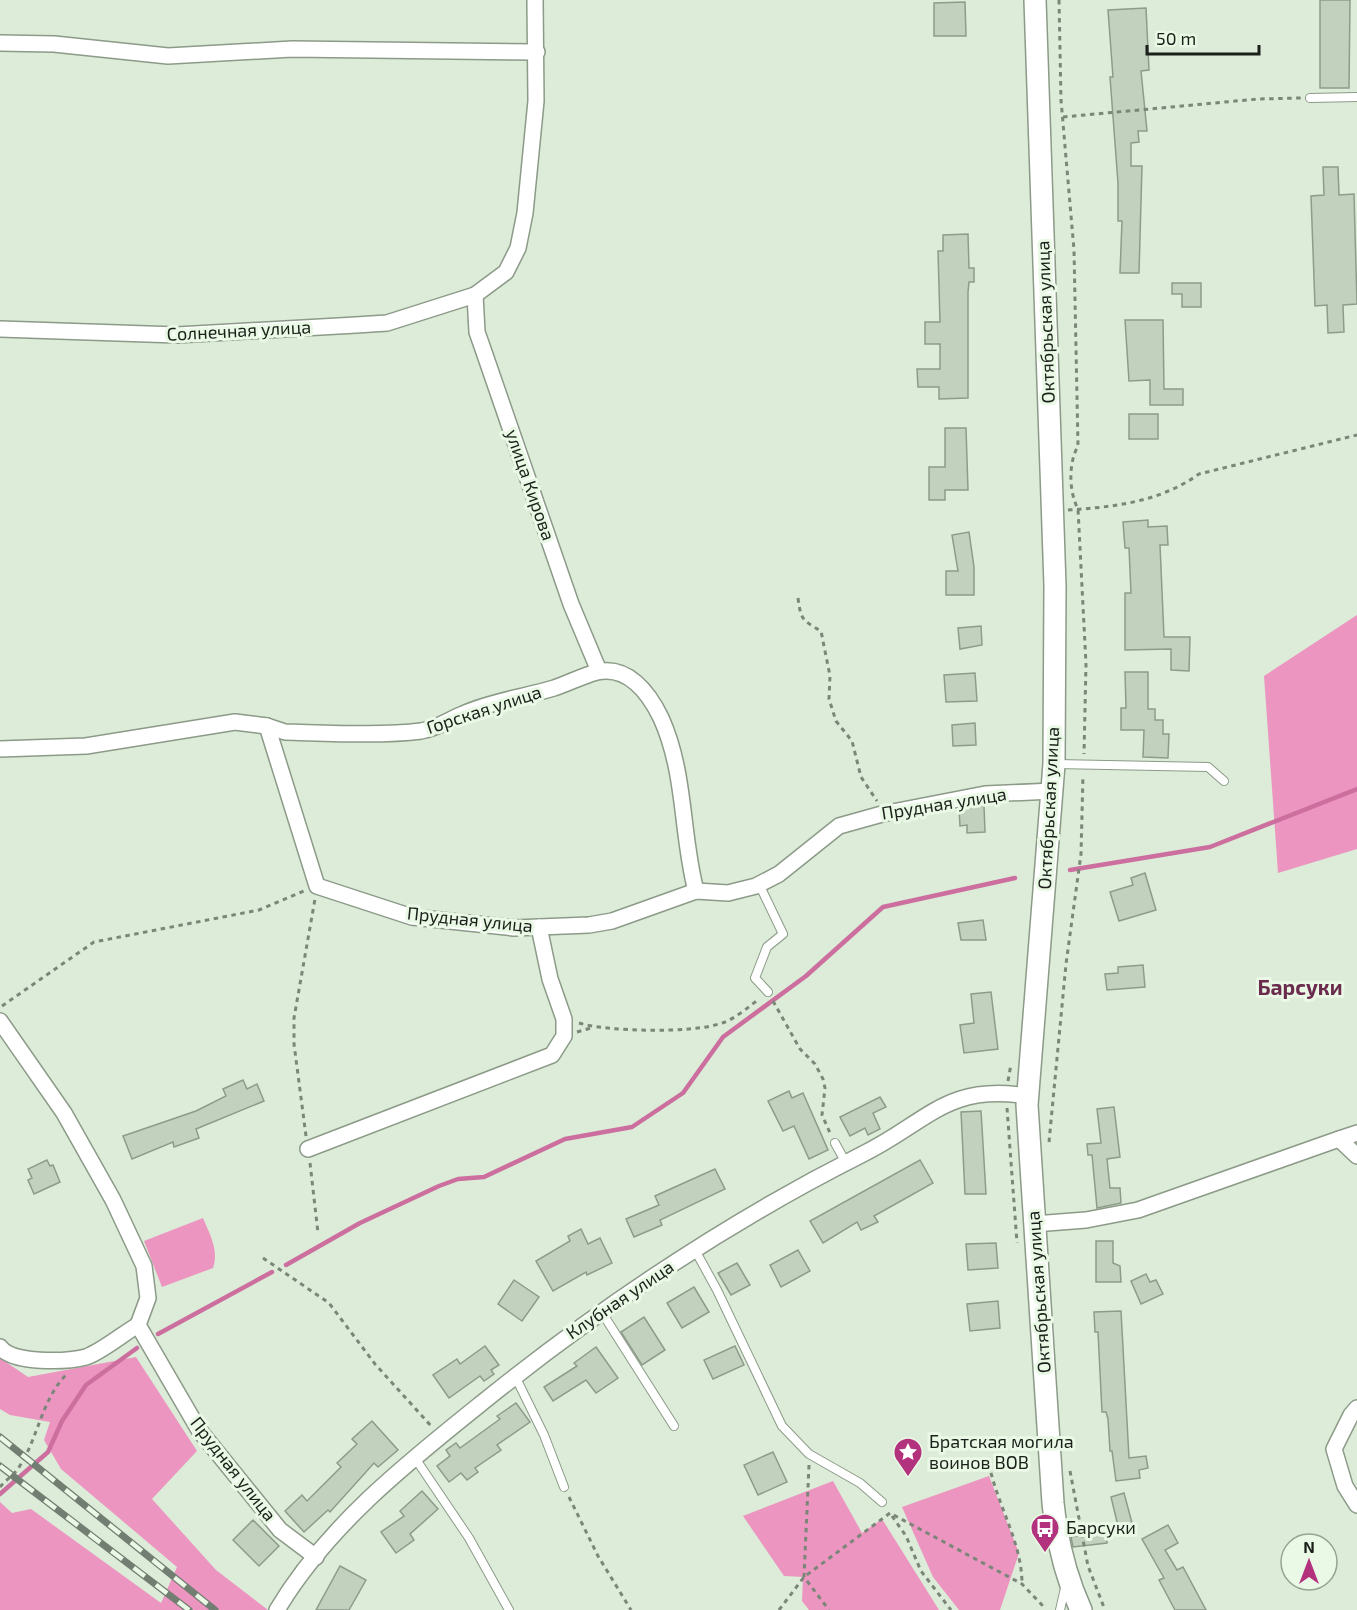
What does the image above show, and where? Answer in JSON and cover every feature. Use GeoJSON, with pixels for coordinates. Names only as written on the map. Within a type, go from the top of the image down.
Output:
{"type":"FeatureCollection","features":[{"type":"Feature","properties":{"kind":"main road","name":"Октябрьская улица"},"geometry":{"type":"LineString","coordinates":[[1035,0],[1055,586],[1054,764],[1027,1096],[1053,1503],[1056,1531],[1066,1575],[1081,1610]]}},
{"type":"Feature","properties":{"kind":"street","name":"Солнечная улица"},"geometry":{"type":"LineString","coordinates":[[0,329],[177,335],[356,325],[387,322],[475,295],[506,272],[518,248],[532,154],[537,52],[535,0]]}},
{"type":"Feature","properties":{"kind":"street"},"geometry":{"type":"LineString","coordinates":[[0,43],[54,44],[168,56],[292,49],[537,52]]}},
{"type":"Feature","properties":{"kind":"street","name":"улица Кирова"},"geometry":{"type":"LineString","coordinates":[[475,295],[481,342],[571,604],[599,671]]}},
{"type":"Feature","properties":{"kind":"street"},"geometry":{"type":"LineString","coordinates":[[599,671],[632,678],[647,694],[660,716],[682,792],[689,863],[696,891]]}},
{"type":"Feature","properties":{"kind":"street","name":"Горская улица"},"geometry":{"type":"LineString","coordinates":[[0,749],[86,746],[236,722],[267,726],[285,732],[421,731],[447,724],[461,714],[503,700],[553,688],[599,671]]}},
{"type":"Feature","properties":{"kind":"street"},"geometry":{"type":"LineString","coordinates":[[267,726],[317,886]]}},
{"type":"Feature","properties":{"kind":"street","name":"Прудная улица"},"geometry":{"type":"LineString","coordinates":[[317,886],[412,917],[514,928],[589,926],[612,921],[696,891],[728,893],[759,884],[796,862],[839,826],[882,814],[985,794],[1053,791]]}},
{"type":"Feature","properties":{"kind":"street"},"geometry":{"type":"LineString","coordinates":[[308,1149],[552,1054],[564,1036],[564,1019],[549,979],[539,927]]}},
{"type":"Feature","properties":{"kind":"street"},"geometry":{"type":"LineString","coordinates":[[0,1021],[64,1113],[113,1200],[144,1266],[148,1298],[138,1325],[86,1357],[18,1359],[5,1354],[0,1347]]}},
{"type":"Feature","properties":{"kind":"street","name":"Клубная улица"},"geometry":{"type":"LineString","coordinates":[[277,1610],[290,1589],[334,1534],[415,1458],[515,1376],[602,1311],[766,1205],[846,1163],[952,1100],[973,1094],[1006,1092],[1027,1096]]}},
{"type":"Feature","properties":{"kind":"street"},"geometry":{"type":"LineString","coordinates":[[1034,1224],[1086,1220],[1138,1210],[1357,1133]]}},
{"type":"Feature","properties":{"kind":"street"},"geometry":{"type":"LineString","coordinates":[[1339,1139],[1357,1156]]}},
{"type":"Feature","properties":{"kind":"street","name":"Прудная улица"},"geometry":{"type":"LineString","coordinates":[[138,1325],[199,1430],[280,1530],[316,1557]]}},
{"type":"Feature","properties":{"kind":"street"},"geometry":{"type":"LineString","coordinates":[[1357,1408],[1351,1415],[1334,1449],[1344,1486],[1357,1505]]}},
{"type":"Feature","properties":{"kind":"lane"},"geometry":{"type":"LineString","coordinates":[[1310,98],[1357,98]]}},
{"type":"Feature","properties":{"kind":"lane"},"geometry":{"type":"LineString","coordinates":[[1054,764],[1208,767],[1224,782]]}},
{"type":"Feature","properties":{"kind":"lane"},"geometry":{"type":"LineString","coordinates":[[759,884],[783,934],[767,947],[755,978],[768,992]]}},
{"type":"Feature","properties":{"kind":"lane"},"geometry":{"type":"LineString","coordinates":[[835,1143],[846,1163]]}},
{"type":"Feature","properties":{"kind":"lane"},"geometry":{"type":"LineString","coordinates":[[695,1250],[717,1290],[782,1426],[809,1454],[860,1483],[882,1502]]}},
{"type":"Feature","properties":{"kind":"lane"},"geometry":{"type":"LineString","coordinates":[[602,1311],[674,1426]]}},
{"type":"Feature","properties":{"kind":"lane"},"geometry":{"type":"LineString","coordinates":[[515,1376],[544,1434],[564,1487]]}},
{"type":"Feature","properties":{"kind":"lane"},"geometry":{"type":"LineString","coordinates":[[415,1458],[469,1538],[509,1610]]}},
{"type":"Feature","properties":{"kind":"lane"},"geometry":{"type":"LineString","coordinates":[[1060,1610],[1066,1575]]}},
{"type":"Feature","properties":{"kind":"path"},"geometry":{"type":"LineString","coordinates":[[1059,0],[1063,117],[1074,250],[1078,446],[1072,466],[1071,496],[1078,509],[1086,664],[1084,755]]}},
{"type":"Feature","properties":{"kind":"path"},"geometry":{"type":"LineString","coordinates":[[1063,117],[1258,99],[1310,98]]}},
{"type":"Feature","properties":{"kind":"path"},"geometry":{"type":"LineString","coordinates":[[1051,511],[1145,500],[1183,486],[1199,474],[1357,435]]}},
{"type":"Feature","properties":{"kind":"path"},"geometry":{"type":"LineString","coordinates":[[798,598],[801,616],[808,625],[821,631],[825,640],[830,676],[829,699],[836,722],[852,741],[861,777],[874,793],[882,814]]}},
{"type":"Feature","properties":{"kind":"path"},"geometry":{"type":"LineString","coordinates":[[1048,1147],[1065,964],[1081,854],[1084,767]]}},
{"type":"Feature","properties":{"kind":"path"},"geometry":{"type":"LineString","coordinates":[[0,1008],[94,942],[259,910],[317,886]]}},
{"type":"Feature","properties":{"kind":"path"},"geometry":{"type":"LineString","coordinates":[[317,886],[294,1018],[294,1044],[318,1233]]}},
{"type":"Feature","properties":{"kind":"path"},"geometry":{"type":"LineString","coordinates":[[564,1019],[592,1027],[648,1030],[719,1024],[738,1014],[768,992]]}},
{"type":"Feature","properties":{"kind":"path"},"geometry":{"type":"LineString","coordinates":[[779,1011],[800,1049],[814,1064],[823,1079],[825,1088],[822,1115],[828,1131]]}},
{"type":"Feature","properties":{"kind":"path"},"geometry":{"type":"LineString","coordinates":[[263,1258],[329,1303],[375,1364],[441,1435]]}},
{"type":"Feature","properties":{"kind":"path"},"geometry":{"type":"LineString","coordinates":[[0,1486],[17,1469],[60,1381],[86,1357]]}},
{"type":"Feature","properties":{"kind":"path"},"geometry":{"type":"LineString","coordinates":[[809,1454],[804,1577],[829,1610]]}},
{"type":"Feature","properties":{"kind":"path"},"geometry":{"type":"LineString","coordinates":[[1069,1461],[1088,1566],[1105,1610]]}},
{"type":"Feature","properties":{"kind":"path"},"geometry":{"type":"LineString","coordinates":[[989,1464],[1007,1525],[1019,1553],[1022,1584]]}},
{"type":"Feature","properties":{"kind":"path"},"geometry":{"type":"LineString","coordinates":[[564,1487],[598,1556],[631,1610]]}},
{"type":"Feature","properties":{"kind":"path"},"geometry":{"type":"LineString","coordinates":[[882,1502],[906,1536],[921,1571],[951,1610]]}},
{"type":"Feature","properties":{"kind":"path"},"geometry":{"type":"LineString","coordinates":[[778,1610],[804,1577],[890,1513]]}},
{"type":"Feature","properties":{"kind":"path"},"geometry":{"type":"LineString","coordinates":[[890,1513],[1022,1584],[1044,1607]]}},
{"type":"Feature","properties":{"kind":"shaded area"},"geometry":{"type":"Polygon","coordinates":[[[1357,615],[1357,849],[1278,873],[1264,676],[1357,615]]]}},
{"type":"Feature","properties":{"kind":"shaded area"},"geometry":{"type":"Polygon","coordinates":[[[203,1218],[214,1249],[213,1268],[162,1287],[144,1241],[203,1218]]]}},
{"type":"Feature","properties":{"kind":"shaded area"},"geometry":{"type":"Polygon","coordinates":[[[136,1357],[197,1451],[152,1499],[216,1570],[268,1610],[0,1610],[0,1502],[12,1513],[31,1509],[161,1603],[177,1567],[61,1469],[44,1440],[50,1422],[10,1415],[0,1409],[0,1358],[28,1377],[136,1357]]]}},
{"type":"Feature","properties":{"kind":"shaded area"},"geometry":{"type":"Polygon","coordinates":[[[989,1476],[1019,1553],[1000,1610],[959,1610],[933,1577],[902,1507],[989,1476]]]}},
{"type":"Feature","properties":{"kind":"shaded area"},"geometry":{"type":"Polygon","coordinates":[[[833,1481],[862,1533],[882,1519],[939,1610],[809,1610],[802,1601],[803,1577],[784,1576],[743,1516],[833,1481]]]}},
{"type":"Feature","properties":{"kind":"building"},"geometry":{"type":"Polygon","coordinates":[[[1320,0],[1350,0],[1349,88],[1320,88],[1320,0]]]}},
{"type":"Feature","properties":{"kind":"building"},"geometry":{"type":"Polygon","coordinates":[[[965,2],[966,36],[934,36],[934,3],[965,2]]]}},
{"type":"Feature","properties":{"kind":"building"},"geometry":{"type":"Polygon","coordinates":[[[1146,8],[1149,70],[1141,71],[1147,131],[1138,131],[1139,142],[1131,143],[1131,166],[1142,166],[1139,273],[1120,273],[1122,221],[1118,221],[1118,183],[1110,77],[1113,77],[1108,10],[1146,8]]]}},
{"type":"Feature","properties":{"kind":"building"},"geometry":{"type":"Polygon","coordinates":[[[1323,167],[1338,167],[1339,195],[1354,194],[1357,304],[1343,305],[1344,332],[1328,333],[1327,305],[1315,306],[1311,196],[1324,195],[1323,167]]]}},
{"type":"Feature","properties":{"kind":"building"},"geometry":{"type":"Polygon","coordinates":[[[968,234],[969,268],[974,268],[974,282],[969,282],[968,292],[968,398],[939,399],[939,387],[918,387],[917,369],[940,369],[940,344],[925,344],[925,322],[940,322],[938,251],[943,251],[943,235],[968,234]]]}},
{"type":"Feature","properties":{"kind":"building"},"geometry":{"type":"Polygon","coordinates":[[[1172,283],[1201,283],[1201,307],[1182,307],[1182,294],[1172,294],[1172,283]]]}},
{"type":"Feature","properties":{"kind":"building"},"geometry":{"type":"Polygon","coordinates":[[[1125,320],[1163,320],[1164,389],[1183,389],[1183,405],[1150,405],[1150,380],[1129,381],[1125,320]]]}},
{"type":"Feature","properties":{"kind":"building"},"geometry":{"type":"Polygon","coordinates":[[[1129,414],[1158,414],[1158,439],[1129,439],[1129,414]]]}},
{"type":"Feature","properties":{"kind":"building"},"geometry":{"type":"Polygon","coordinates":[[[945,428],[966,428],[968,490],[945,490],[945,500],[929,500],[929,467],[945,467],[945,428]]]}},
{"type":"Feature","properties":{"kind":"building"},"geometry":{"type":"Polygon","coordinates":[[[1148,520],[1148,527],[1167,526],[1168,545],[1160,545],[1164,637],[1190,637],[1189,671],[1171,670],[1171,649],[1125,650],[1125,593],[1131,593],[1129,548],[1125,548],[1123,522],[1148,520]]]}},
{"type":"Feature","properties":{"kind":"building"},"geometry":{"type":"Polygon","coordinates":[[[969,532],[974,567],[974,595],[946,595],[946,571],[958,571],[952,535],[969,532]]]}},
{"type":"Feature","properties":{"kind":"building"},"geometry":{"type":"Polygon","coordinates":[[[981,626],[982,645],[960,649],[958,628],[981,626]]]}},
{"type":"Feature","properties":{"kind":"building"},"geometry":{"type":"Polygon","coordinates":[[[1125,672],[1148,672],[1148,709],[1155,709],[1155,720],[1163,720],[1163,734],[1169,734],[1168,758],[1143,757],[1144,730],[1121,730],[1121,708],[1126,708],[1125,672]]]}},
{"type":"Feature","properties":{"kind":"building"},"geometry":{"type":"Polygon","coordinates":[[[975,673],[977,701],[946,702],[944,675],[975,673]]]}},
{"type":"Feature","properties":{"kind":"building"},"geometry":{"type":"Polygon","coordinates":[[[975,723],[976,745],[953,746],[952,725],[975,723]]]}},
{"type":"Feature","properties":{"kind":"building"},"geometry":{"type":"Polygon","coordinates":[[[984,806],[985,832],[967,833],[967,825],[960,826],[959,809],[984,806]]]}},
{"type":"Feature","properties":{"kind":"building"},"geometry":{"type":"Polygon","coordinates":[[[1145,873],[1156,910],[1119,921],[1110,892],[1133,885],[1131,878],[1145,873]]]}},
{"type":"Feature","properties":{"kind":"building"},"geometry":{"type":"Polygon","coordinates":[[[983,920],[986,940],[961,940],[958,923],[983,920]]]}},
{"type":"Feature","properties":{"kind":"building"},"geometry":{"type":"Polygon","coordinates":[[[1143,965],[1145,987],[1107,990],[1105,974],[1118,973],[1118,967],[1143,965]]]}},
{"type":"Feature","properties":{"kind":"building"},"geometry":{"type":"Polygon","coordinates":[[[991,992],[998,1049],[964,1053],[960,1025],[974,1023],[971,994],[991,992]]]}},
{"type":"Feature","properties":{"kind":"building"},"geometry":{"type":"Polygon","coordinates":[[[243,1080],[247,1089],[257,1084],[264,1101],[196,1129],[199,1138],[174,1147],[173,1142],[132,1159],[123,1136],[196,1111],[226,1096],[223,1089],[243,1080]]]}},
{"type":"Feature","properties":{"kind":"building"},"geometry":{"type":"Polygon","coordinates":[[[789,1091],[792,1098],[803,1093],[828,1150],[809,1159],[794,1126],[783,1131],[768,1101],[789,1091]]]}},
{"type":"Feature","properties":{"kind":"building"},"geometry":{"type":"Polygon","coordinates":[[[880,1097],[886,1107],[873,1113],[880,1129],[868,1135],[865,1128],[850,1136],[840,1117],[880,1097]]]}},
{"type":"Feature","properties":{"kind":"building"},"geometry":{"type":"Polygon","coordinates":[[[1114,1107],[1120,1157],[1107,1159],[1110,1188],[1120,1188],[1121,1203],[1097,1208],[1092,1155],[1088,1155],[1087,1144],[1101,1143],[1097,1109],[1114,1107]]]}},
{"type":"Feature","properties":{"kind":"building"},"geometry":{"type":"Polygon","coordinates":[[[981,1111],[986,1194],[965,1194],[961,1112],[981,1111]]]}},
{"type":"Feature","properties":{"kind":"building"},"geometry":{"type":"Polygon","coordinates":[[[47,1160],[50,1166],[53,1165],[60,1182],[34,1194],[28,1180],[32,1178],[28,1169],[47,1160]]]}},
{"type":"Feature","properties":{"kind":"building"},"geometry":{"type":"Polygon","coordinates":[[[920,1160],[933,1183],[874,1216],[878,1222],[861,1230],[857,1222],[823,1243],[810,1221],[920,1160]]]}},
{"type":"Feature","properties":{"kind":"building"},"geometry":{"type":"Polygon","coordinates":[[[715,1169],[725,1189],[660,1220],[662,1225],[634,1237],[626,1219],[659,1205],[655,1196],[715,1169]]]}},
{"type":"Feature","properties":{"kind":"building"},"geometry":{"type":"Polygon","coordinates":[[[581,1229],[588,1244],[600,1238],[612,1263],[587,1275],[586,1272],[553,1291],[536,1261],[570,1241],[568,1236],[581,1229]]]}},
{"type":"Feature","properties":{"kind":"building"},"geometry":{"type":"Polygon","coordinates":[[[1096,1241],[1113,1241],[1113,1263],[1120,1266],[1121,1282],[1096,1282],[1096,1241]]]}},
{"type":"Feature","properties":{"kind":"building"},"geometry":{"type":"Polygon","coordinates":[[[996,1243],[998,1268],[968,1270],[966,1244],[996,1243]]]}},
{"type":"Feature","properties":{"kind":"building"},"geometry":{"type":"Polygon","coordinates":[[[798,1250],[810,1271],[781,1287],[770,1265],[798,1250]]]}},
{"type":"Feature","properties":{"kind":"building"},"geometry":{"type":"Polygon","coordinates":[[[737,1263],[750,1285],[731,1295],[718,1273],[737,1263]]]}},
{"type":"Feature","properties":{"kind":"building"},"geometry":{"type":"Polygon","coordinates":[[[1146,1274],[1150,1282],[1156,1280],[1163,1294],[1141,1304],[1131,1281],[1146,1274]]]}},
{"type":"Feature","properties":{"kind":"building"},"geometry":{"type":"Polygon","coordinates":[[[514,1280],[539,1297],[522,1321],[498,1304],[514,1280]]]}},
{"type":"Feature","properties":{"kind":"building"},"geometry":{"type":"Polygon","coordinates":[[[694,1287],[709,1312],[682,1328],[667,1303],[694,1287]]]}},
{"type":"Feature","properties":{"kind":"building"},"geometry":{"type":"Polygon","coordinates":[[[998,1301],[1000,1328],[970,1331],[967,1304],[998,1301]]]}},
{"type":"Feature","properties":{"kind":"building"},"geometry":{"type":"Polygon","coordinates":[[[1121,1311],[1129,1458],[1146,1456],[1148,1468],[1139,1470],[1140,1478],[1116,1481],[1112,1451],[1110,1451],[1108,1419],[1106,1412],[1102,1412],[1098,1332],[1095,1332],[1094,1312],[1121,1311]]]}},
{"type":"Feature","properties":{"kind":"building"},"geometry":{"type":"Polygon","coordinates":[[[644,1317],[665,1350],[642,1365],[621,1332],[644,1317]]]}},
{"type":"Feature","properties":{"kind":"building"},"geometry":{"type":"Polygon","coordinates":[[[485,1346],[499,1365],[491,1370],[494,1374],[484,1381],[480,1376],[449,1398],[433,1375],[457,1359],[460,1364],[485,1346]]]}},
{"type":"Feature","properties":{"kind":"building"},"geometry":{"type":"Polygon","coordinates":[[[735,1346],[744,1365],[713,1379],[704,1360],[735,1346]]]}},
{"type":"Feature","properties":{"kind":"building"},"geometry":{"type":"Polygon","coordinates":[[[596,1347],[618,1378],[596,1393],[586,1380],[553,1401],[544,1387],[577,1366],[574,1363],[596,1347]]]}},
{"type":"Feature","properties":{"kind":"building"},"geometry":{"type":"Polygon","coordinates":[[[516,1403],[530,1422],[497,1445],[501,1450],[475,1468],[478,1472],[467,1480],[461,1473],[449,1482],[437,1466],[450,1456],[446,1450],[456,1443],[460,1448],[500,1419],[497,1416],[516,1403]]]}},
{"type":"Feature","properties":{"kind":"building"},"geometry":{"type":"Polygon","coordinates":[[[372,1421],[398,1450],[378,1467],[374,1463],[330,1512],[328,1510],[304,1532],[285,1511],[302,1495],[307,1501],[341,1467],[337,1463],[357,1444],[352,1439],[372,1421]]]}},
{"type":"Feature","properties":{"kind":"building"},"geometry":{"type":"Polygon","coordinates":[[[773,1452],[787,1482],[758,1495],[744,1465],[773,1452]]]}},
{"type":"Feature","properties":{"kind":"building"},"geometry":{"type":"Polygon","coordinates":[[[422,1491],[438,1509],[410,1534],[414,1540],[396,1553],[381,1532],[404,1516],[400,1511],[422,1491]]]}},
{"type":"Feature","properties":{"kind":"building"},"geometry":{"type":"Polygon","coordinates":[[[1124,1493],[1132,1523],[1118,1526],[1111,1497],[1124,1493]]]}},
{"type":"Feature","properties":{"kind":"building"},"geometry":{"type":"Polygon","coordinates":[[[253,1520],[279,1546],[259,1566],[233,1540],[253,1520]]]}},
{"type":"Feature","properties":{"kind":"building"},"geometry":{"type":"Polygon","coordinates":[[[1168,1525],[1178,1543],[1165,1550],[1177,1570],[1183,1567],[1206,1610],[1175,1610],[1159,1580],[1164,1578],[1142,1539],[1168,1525]]]}},
{"type":"Feature","properties":{"kind":"building"},"geometry":{"type":"Polygon","coordinates":[[[1106,1532],[1107,1543],[1073,1547],[1071,1537],[1106,1532]]]}},
{"type":"Feature","properties":{"kind":"building"},"geometry":{"type":"Polygon","coordinates":[[[340,1566],[366,1580],[349,1610],[316,1610],[340,1566]]]}},
{"type":"Feature","properties":{"kind":"waterway"},"geometry":{"type":"LineString","coordinates":[[1070,870],[1210,847],[1357,789]]}},
{"type":"Feature","properties":{"kind":"waterway"},"geometry":{"type":"LineString","coordinates":[[286,1265],[360,1223],[439,1186],[458,1179],[484,1177],[565,1139],[632,1127],[683,1093],[723,1037],[806,976],[883,907],[1015,878]]}},
{"type":"Feature","properties":{"kind":"waterway"},"geometry":{"type":"LineString","coordinates":[[158,1334],[272,1272]]}},
{"type":"Feature","properties":{"kind":"waterway"},"geometry":{"type":"LineString","coordinates":[[0,1494],[48,1452],[62,1421],[86,1385],[137,1348]]}},
{"type":"Feature","properties":{"kind":"railway"},"geometry":{"type":"LineString","coordinates":[[0,1437],[215,1610]]}},
{"type":"Feature","properties":{"kind":"railway"},"geometry":{"type":"LineString","coordinates":[[0,1466],[189,1610]]}},
{"type":"Feature","properties":{"kind":"place","name":"Братская могила воинов ВОВ"},"geometry":{"type":"Point","coordinates":[908,1478]}},
{"type":"Feature","properties":{"kind":"place","name":"Барсуки"},"geometry":{"type":"Point","coordinates":[1045,1554]}},
{"type":"Feature","properties":{"kind":"district","name":"Барсуки"},"geometry":{"type":"Point","coordinates":[1300,988]}}]}
